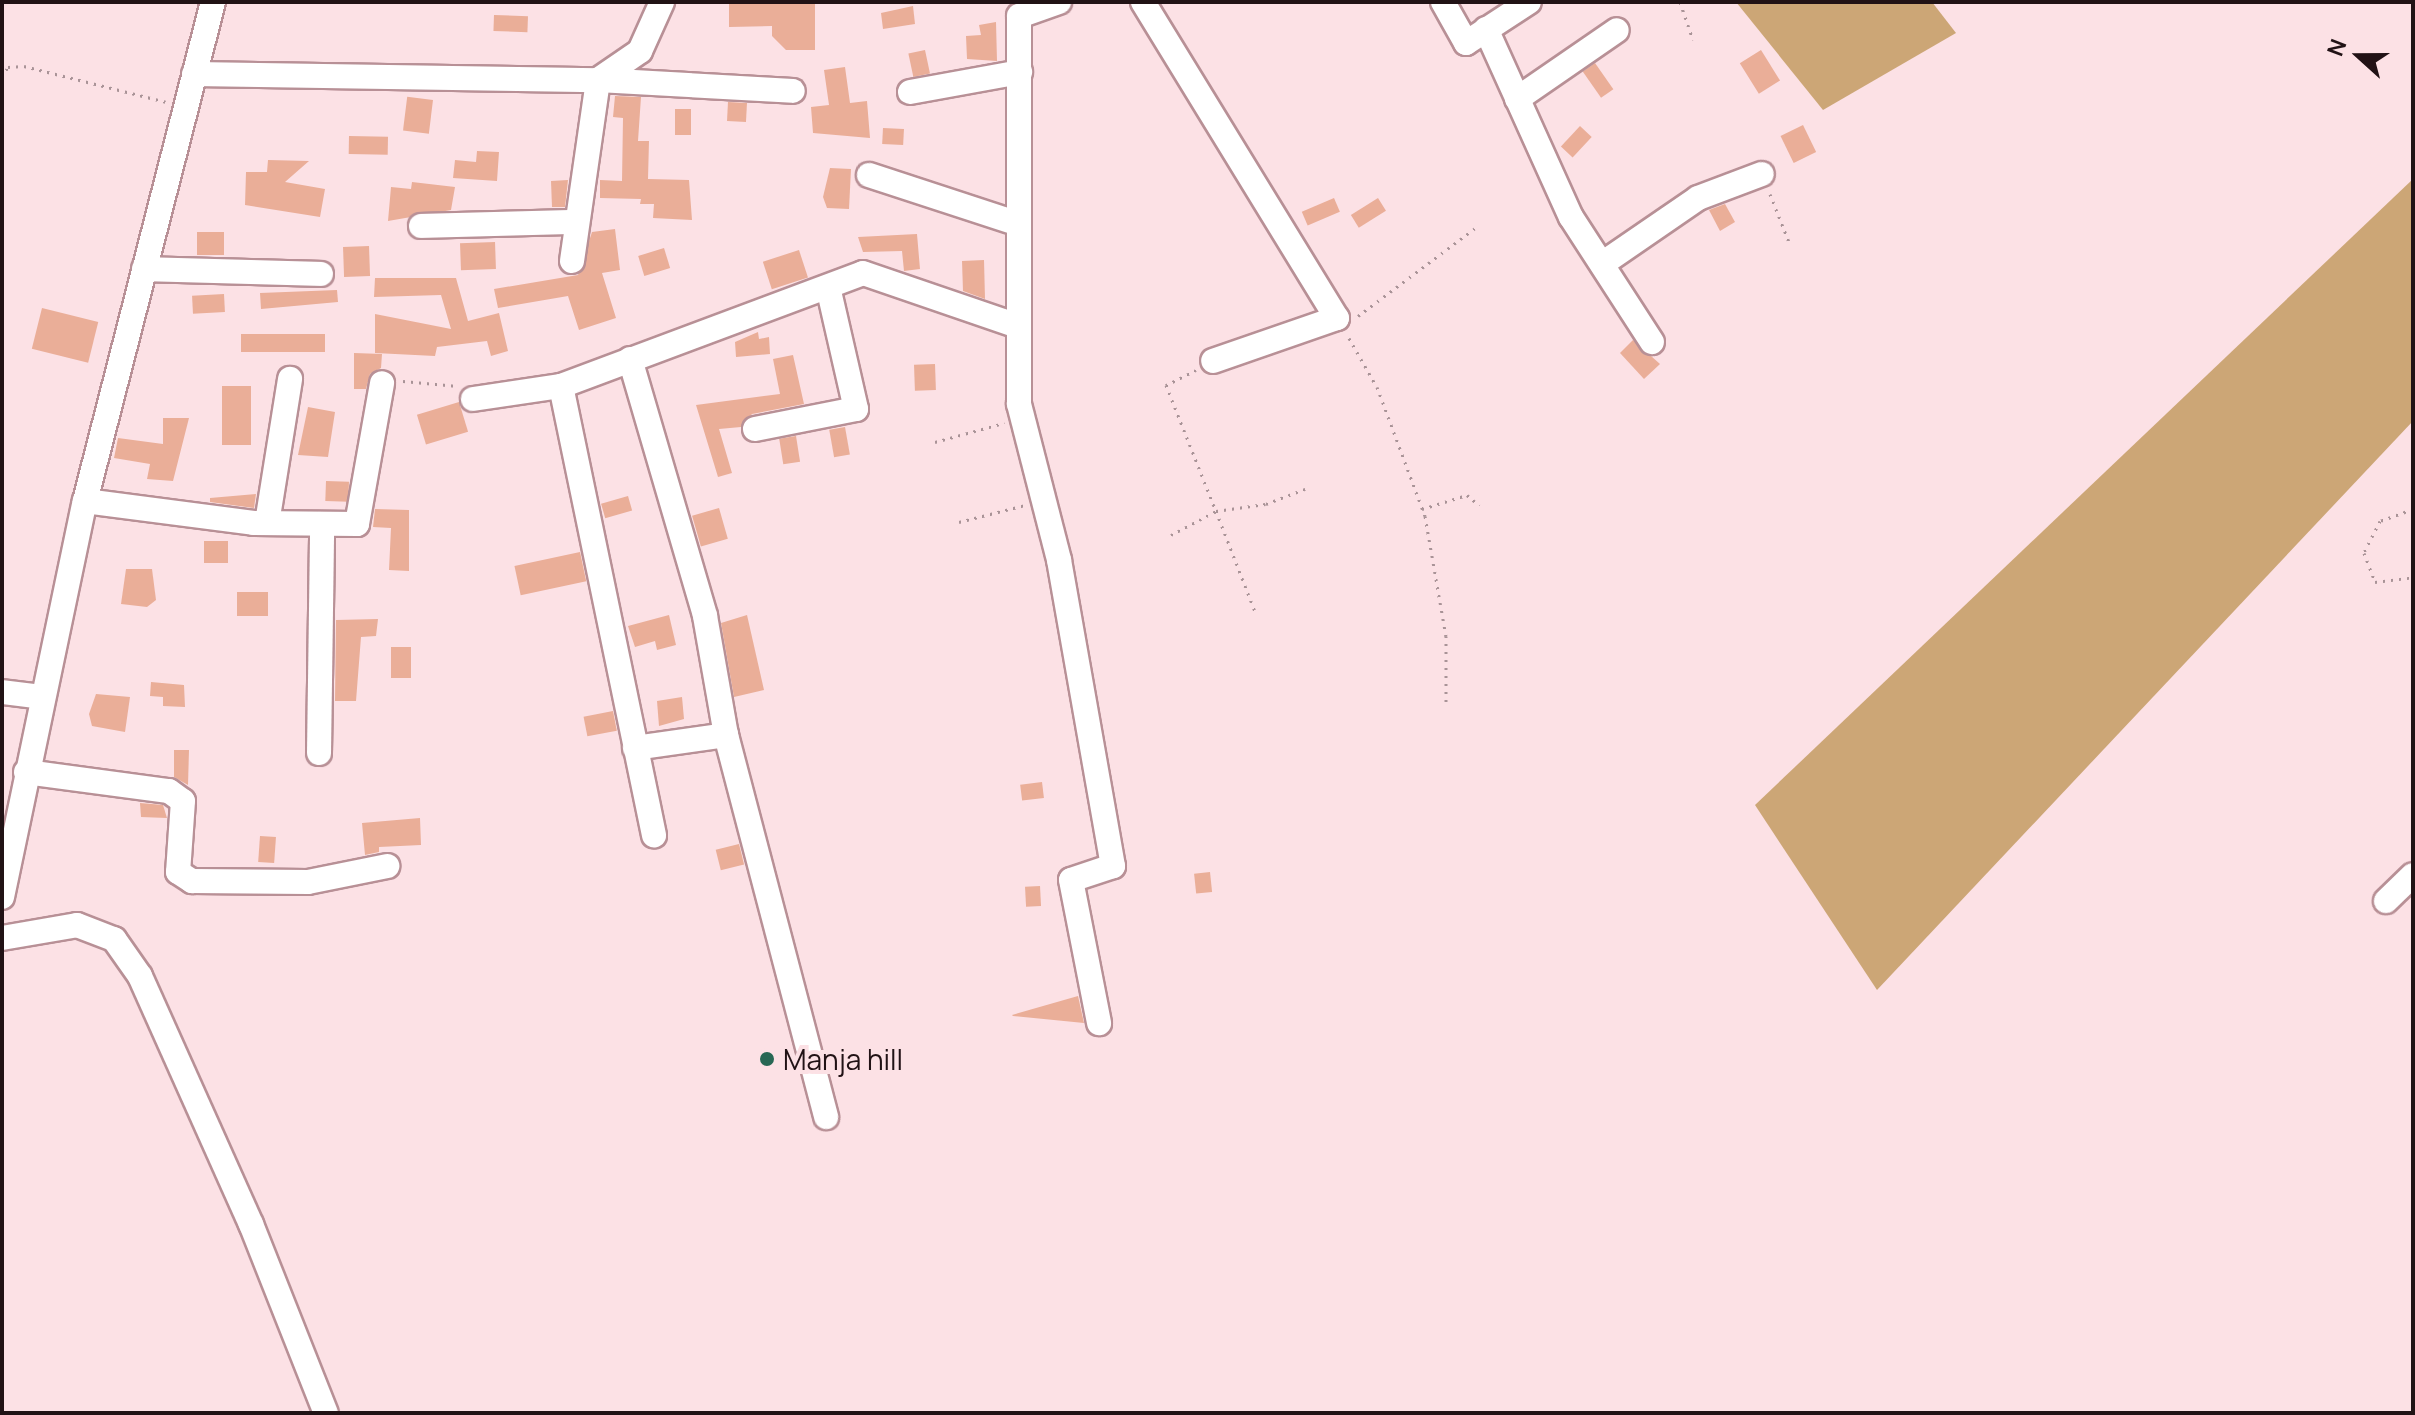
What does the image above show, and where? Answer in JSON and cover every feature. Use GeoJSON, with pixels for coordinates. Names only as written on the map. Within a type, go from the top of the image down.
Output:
{"type":"FeatureCollection","features":[{"type":"Feature","properties":{"kind":"street"},"geometry":{"type":"LineString","coordinates":[[2,897],[85,501],[213,2]]}},
{"type":"Feature","properties":{"kind":"street"},"geometry":{"type":"LineString","coordinates":[[572,261],[598,80],[640,51],[662,2]]}},
{"type":"Feature","properties":{"kind":"street"},"geometry":{"type":"LineString","coordinates":[[1059,2],[1019,16],[1018,326],[1023,418],[1044,500],[1113,866],[1071,880],[1099,1023]]}},
{"type":"Feature","properties":{"kind":"street"},"geometry":{"type":"LineString","coordinates":[[1143,2],[1337,318],[1213,361]]}},
{"type":"Feature","properties":{"kind":"street"},"geometry":{"type":"LineString","coordinates":[[1443,2],[1466,43],[1529,2]]}},
{"type":"Feature","properties":{"kind":"street"},"geometry":{"type":"LineString","coordinates":[[1486,29],[1571,217],[1652,342]]}},
{"type":"Feature","properties":{"kind":"street"},"geometry":{"type":"LineString","coordinates":[[1517,99],[1617,30]]}},
{"type":"Feature","properties":{"kind":"street"},"geometry":{"type":"LineString","coordinates":[[910,92],[1020,72]]}},
{"type":"Feature","properties":{"kind":"street"},"geometry":{"type":"LineString","coordinates":[[194,74],[598,80],[793,91]]}},
{"type":"Feature","properties":{"kind":"street"},"geometry":{"type":"LineString","coordinates":[[1602,264],[1698,198],[1762,174]]}},
{"type":"Feature","properties":{"kind":"street"},"geometry":{"type":"LineString","coordinates":[[869,175],[1016,223]]}},
{"type":"Feature","properties":{"kind":"street"},"geometry":{"type":"LineString","coordinates":[[421,226],[577,222]]}},
{"type":"Feature","properties":{"kind":"street"},"geometry":{"type":"LineString","coordinates":[[144,269],[321,274]]}},
{"type":"Feature","properties":{"kind":"street"},"geometry":{"type":"LineString","coordinates":[[473,399],[561,386],[863,273],[1018,326]]}},
{"type":"Feature","properties":{"kind":"street"},"geometry":{"type":"LineString","coordinates":[[755,429],[856,409],[828,287]]}},
{"type":"Feature","properties":{"kind":"street"},"geometry":{"type":"LineString","coordinates":[[630,359],[705,616],[726,735],[826,1117]]}},
{"type":"Feature","properties":{"kind":"street"},"geometry":{"type":"LineString","coordinates":[[267,523],[290,379]]}},
{"type":"Feature","properties":{"kind":"street"},"geometry":{"type":"LineString","coordinates":[[85,501],[267,523],[357,524],[382,383]]}},
{"type":"Feature","properties":{"kind":"street"},"geometry":{"type":"LineString","coordinates":[[561,386],[654,835]]}},
{"type":"Feature","properties":{"kind":"street"},"geometry":{"type":"LineString","coordinates":[[319,753],[322,524]]}},
{"type":"Feature","properties":{"kind":"street"},"geometry":{"type":"LineString","coordinates":[[2,692],[42,697]]}},
{"type":"Feature","properties":{"kind":"street"},"geometry":{"type":"LineString","coordinates":[[635,748],[726,735]]}},
{"type":"Feature","properties":{"kind":"street"},"geometry":{"type":"LineString","coordinates":[[26,772],[169,791],[183,801],[178,872],[192,881],[308,882],[387,866]]}},
{"type":"Feature","properties":{"kind":"street"},"geometry":{"type":"LineString","coordinates":[[2386,901],[2413,875]]}},
{"type":"Feature","properties":{"kind":"street"},"geometry":{"type":"LineString","coordinates":[[2,938],[77,925],[114,939],[140,976],[251,1224],[326,1413]]}},
{"type":"Feature","properties":{"kind":"path"},"geometry":{"type":"LineString","coordinates":[[1680,2],[1693,40]]}},
{"type":"Feature","properties":{"kind":"path"},"geometry":{"type":"LineString","coordinates":[[2,77],[8,67],[24,66],[185,107]]}},
{"type":"Feature","properties":{"kind":"path"},"geometry":{"type":"LineString","coordinates":[[1762,174],[1789,242]]}},
{"type":"Feature","properties":{"kind":"path"},"geometry":{"type":"LineString","coordinates":[[1446,705],[1446,636],[1422,509],[1377,387],[1337,318],[1356,317],[1479,225]]}},
{"type":"Feature","properties":{"kind":"path"},"geometry":{"type":"LineString","coordinates":[[1213,361],[1166,385],[1256,614]]}},
{"type":"Feature","properties":{"kind":"path"},"geometry":{"type":"LineString","coordinates":[[382,383],[451,381],[473,399]]}},
{"type":"Feature","properties":{"kind":"path"},"geometry":{"type":"LineString","coordinates":[[935,442],[1023,418]]}},
{"type":"Feature","properties":{"kind":"path"},"geometry":{"type":"LineString","coordinates":[[1171,535],[1216,511],[1266,504],[1305,489]]}},
{"type":"Feature","properties":{"kind":"path"},"geometry":{"type":"LineString","coordinates":[[1422,509],[1467,495],[1479,505]]}},
{"type":"Feature","properties":{"kind":"path"},"geometry":{"type":"LineString","coordinates":[[959,522],[1044,500]]}},
{"type":"Feature","properties":{"kind":"path"},"geometry":{"type":"LineString","coordinates":[[2413,509],[2380,521],[2364,553],[2375,582],[2413,577]]}},
{"type":"Feature","properties":{"kind":"shaded area"},"geometry":{"type":"Polygon","coordinates":[[[1736,2],[1932,2],[1956,33],[1823,110],[1736,2]]]}},
{"type":"Feature","properties":{"kind":"shaded area"},"geometry":{"type":"Polygon","coordinates":[[[2413,179],[2413,421],[1877,990],[1755,805],[2413,179]]]}},
{"type":"Feature","properties":{"kind":"building"},"geometry":{"type":"Polygon","coordinates":[[[729,2],[815,2],[815,50],[786,50],[772,36],[772,26],[729,27],[729,2]]]}},
{"type":"Feature","properties":{"kind":"building"},"geometry":{"type":"Polygon","coordinates":[[[913,6],[915,24],[883,29],[881,13],[913,6]]]}},
{"type":"Feature","properties":{"kind":"building"},"geometry":{"type":"Polygon","coordinates":[[[494,15],[528,16],[527,32],[493,31],[494,15]]]}},
{"type":"Feature","properties":{"kind":"building"},"geometry":{"type":"Polygon","coordinates":[[[996,22],[997,61],[967,59],[966,36],[981,35],[979,25],[996,22]]]}},
{"type":"Feature","properties":{"kind":"building"},"geometry":{"type":"Polygon","coordinates":[[[925,50],[930,73],[913,77],[908,54],[925,50]]]}},
{"type":"Feature","properties":{"kind":"building"},"geometry":{"type":"Polygon","coordinates":[[[1761,50],[1780,81],[1759,94],[1740,63],[1761,50]]]}},
{"type":"Feature","properties":{"kind":"building"},"geometry":{"type":"Polygon","coordinates":[[[1595,63],[1613,89],[1601,98],[1583,72],[1595,63]]]}},
{"type":"Feature","properties":{"kind":"building"},"geometry":{"type":"Polygon","coordinates":[[[845,67],[850,103],[867,101],[870,138],[813,133],[811,107],[829,105],[824,70],[845,67]]]}},
{"type":"Feature","properties":{"kind":"building"},"geometry":{"type":"Polygon","coordinates":[[[615,96],[641,97],[638,141],[649,141],[648,179],[689,180],[692,220],[653,218],[654,204],[640,204],[641,199],[600,198],[600,180],[622,181],[623,118],[613,117],[615,96]]]}},
{"type":"Feature","properties":{"kind":"building"},"geometry":{"type":"Polygon","coordinates":[[[407,97],[433,100],[429,134],[403,131],[407,97]]]}},
{"type":"Feature","properties":{"kind":"building"},"geometry":{"type":"Polygon","coordinates":[[[728,102],[747,103],[746,122],[727,121],[728,102]]]}},
{"type":"Feature","properties":{"kind":"building"},"geometry":{"type":"Polygon","coordinates":[[[675,109],[691,109],[691,135],[675,135],[675,109]]]}},
{"type":"Feature","properties":{"kind":"building"},"geometry":{"type":"Polygon","coordinates":[[[1803,125],[1816,152],[1794,163],[1781,136],[1803,125]]]}},
{"type":"Feature","properties":{"kind":"building"},"geometry":{"type":"Polygon","coordinates":[[[1580,126],[1592,137],[1573,157],[1561,146],[1580,126]]]}},
{"type":"Feature","properties":{"kind":"building"},"geometry":{"type":"Polygon","coordinates":[[[883,128],[904,129],[903,145],[882,144],[883,128]]]}},
{"type":"Feature","properties":{"kind":"building"},"geometry":{"type":"Polygon","coordinates":[[[349,136],[388,137],[388,155],[349,154],[349,136]]]}},
{"type":"Feature","properties":{"kind":"building"},"geometry":{"type":"Polygon","coordinates":[[[477,151],[499,152],[497,181],[453,178],[455,160],[476,162],[477,151]]]}},
{"type":"Feature","properties":{"kind":"building"},"geometry":{"type":"Polygon","coordinates":[[[268,160],[309,161],[285,182],[325,189],[320,217],[245,205],[246,172],[267,172],[268,160]]]}},
{"type":"Feature","properties":{"kind":"building"},"geometry":{"type":"Polygon","coordinates":[[[830,168],[851,169],[849,209],[827,208],[823,197],[830,168]]]}},
{"type":"Feature","properties":{"kind":"building"},"geometry":{"type":"Polygon","coordinates":[[[568,180],[565,207],[552,207],[551,181],[568,180]]]}},
{"type":"Feature","properties":{"kind":"building"},"geometry":{"type":"Polygon","coordinates":[[[412,182],[455,187],[451,210],[388,221],[391,187],[411,189],[412,182]]]}},
{"type":"Feature","properties":{"kind":"building"},"geometry":{"type":"Polygon","coordinates":[[[1334,198],[1340,212],[1308,225],[1302,212],[1334,198]]]}},
{"type":"Feature","properties":{"kind":"building"},"geometry":{"type":"Polygon","coordinates":[[[1378,198],[1386,211],[1359,228],[1351,215],[1378,198]]]}},
{"type":"Feature","properties":{"kind":"building"},"geometry":{"type":"Polygon","coordinates":[[[1725,204],[1735,222],[1720,231],[1709,210],[1725,204]]]}},
{"type":"Feature","properties":{"kind":"building"},"geometry":{"type":"Polygon","coordinates":[[[615,229],[620,270],[602,273],[616,318],[579,330],[568,296],[498,308],[494,289],[578,275],[592,232],[615,229]]]}},
{"type":"Feature","properties":{"kind":"building"},"geometry":{"type":"Polygon","coordinates":[[[197,232],[224,232],[224,255],[197,255],[197,232]]]}},
{"type":"Feature","properties":{"kind":"building"},"geometry":{"type":"Polygon","coordinates":[[[917,234],[920,269],[904,271],[902,251],[863,252],[858,237],[917,234]]]}},
{"type":"Feature","properties":{"kind":"building"},"geometry":{"type":"Polygon","coordinates":[[[495,242],[496,269],[461,270],[460,243],[495,242]]]}},
{"type":"Feature","properties":{"kind":"building"},"geometry":{"type":"Polygon","coordinates":[[[369,246],[370,276],[344,277],[343,247],[369,246]]]}},
{"type":"Feature","properties":{"kind":"building"},"geometry":{"type":"Polygon","coordinates":[[[664,248],[670,268],[644,276],[638,256],[664,248]]]}},
{"type":"Feature","properties":{"kind":"building"},"geometry":{"type":"Polygon","coordinates":[[[799,250],[808,278],[772,289],[763,262],[799,250]]]}},
{"type":"Feature","properties":{"kind":"building"},"geometry":{"type":"Polygon","coordinates":[[[984,260],[985,299],[963,291],[962,261],[984,260]]]}},
{"type":"Feature","properties":{"kind":"building"},"geometry":{"type":"Polygon","coordinates":[[[375,278],[456,278],[468,321],[499,313],[508,351],[491,356],[487,341],[437,347],[435,356],[375,353],[375,314],[451,329],[441,295],[374,297],[375,278]]]}},
{"type":"Feature","properties":{"kind":"building"},"geometry":{"type":"Polygon","coordinates":[[[337,290],[338,302],[261,309],[260,293],[337,290]]]}},
{"type":"Feature","properties":{"kind":"building"},"geometry":{"type":"Polygon","coordinates":[[[224,294],[225,312],[193,314],[192,296],[224,294]]]}},
{"type":"Feature","properties":{"kind":"building"},"geometry":{"type":"Polygon","coordinates":[[[42,308],[98,322],[88,363],[32,349],[42,308]]]}},
{"type":"Feature","properties":{"kind":"building"},"geometry":{"type":"Polygon","coordinates":[[[758,332],[759,339],[769,337],[770,354],[736,357],[735,342],[758,332]]]}},
{"type":"Feature","properties":{"kind":"building"},"geometry":{"type":"Polygon","coordinates":[[[241,334],[325,334],[325,352],[241,352],[241,334]]]}},
{"type":"Feature","properties":{"kind":"building"},"geometry":{"type":"Polygon","coordinates":[[[1633,340],[1660,364],[1644,379],[1620,353],[1633,340]]]}},
{"type":"Feature","properties":{"kind":"building"},"geometry":{"type":"Polygon","coordinates":[[[354,353],[382,354],[381,368],[370,374],[366,389],[354,389],[354,353]]]}},
{"type":"Feature","properties":{"kind":"building"},"geometry":{"type":"Polygon","coordinates":[[[793,355],[804,404],[752,414],[741,427],[719,429],[732,473],[718,477],[696,405],[780,394],[773,359],[793,355]]]}},
{"type":"Feature","properties":{"kind":"building"},"geometry":{"type":"Polygon","coordinates":[[[935,364],[936,390],[915,391],[914,365],[935,364]]]}},
{"type":"Feature","properties":{"kind":"building"},"geometry":{"type":"Polygon","coordinates":[[[222,386],[251,386],[251,445],[222,445],[222,386]]]}},
{"type":"Feature","properties":{"kind":"building"},"geometry":{"type":"Polygon","coordinates":[[[459,402],[468,432],[426,445],[417,415],[459,402]]]}},
{"type":"Feature","properties":{"kind":"building"},"geometry":{"type":"Polygon","coordinates":[[[308,407],[335,412],[328,457],[298,455],[308,407]]]}},
{"type":"Feature","properties":{"kind":"building"},"geometry":{"type":"Polygon","coordinates":[[[163,418],[189,418],[173,481],[147,479],[150,464],[114,458],[118,438],[163,444],[163,418]]]}},
{"type":"Feature","properties":{"kind":"building"},"geometry":{"type":"Polygon","coordinates":[[[845,427],[850,455],[834,457],[829,430],[845,427]]]}},
{"type":"Feature","properties":{"kind":"building"},"geometry":{"type":"Polygon","coordinates":[[[796,436],[800,462],[783,464],[779,439],[796,436]]]}},
{"type":"Feature","properties":{"kind":"building"},"geometry":{"type":"Polygon","coordinates":[[[326,481],[349,482],[348,502],[325,501],[326,481]]]}},
{"type":"Feature","properties":{"kind":"building"},"geometry":{"type":"Polygon","coordinates":[[[256,494],[254,508],[210,502],[210,498],[256,494]]]}},
{"type":"Feature","properties":{"kind":"building"},"geometry":{"type":"Polygon","coordinates":[[[628,496],[632,510],[605,518],[601,504],[628,496]]]}},
{"type":"Feature","properties":{"kind":"building"},"geometry":{"type":"Polygon","coordinates":[[[719,508],[728,539],[701,546],[692,516],[719,508]]]}},
{"type":"Feature","properties":{"kind":"building"},"geometry":{"type":"Polygon","coordinates":[[[375,509],[409,510],[409,571],[389,570],[391,528],[373,527],[375,509]]]}},
{"type":"Feature","properties":{"kind":"building"},"geometry":{"type":"Polygon","coordinates":[[[204,541],[228,541],[228,563],[204,563],[204,541]]]}},
{"type":"Feature","properties":{"kind":"building"},"geometry":{"type":"Polygon","coordinates":[[[580,552],[586,581],[521,595],[514,566],[580,552]]]}},
{"type":"Feature","properties":{"kind":"building"},"geometry":{"type":"Polygon","coordinates":[[[126,569],[152,569],[156,600],[147,607],[121,604],[126,569]]]}},
{"type":"Feature","properties":{"kind":"building"},"geometry":{"type":"Polygon","coordinates":[[[237,592],[268,592],[268,616],[237,616],[237,592]]]}},
{"type":"Feature","properties":{"kind":"building"},"geometry":{"type":"Polygon","coordinates":[[[669,615],[676,645],[657,650],[655,641],[635,647],[628,626],[669,615]]]}},
{"type":"Feature","properties":{"kind":"building"},"geometry":{"type":"Polygon","coordinates":[[[747,615],[764,690],[734,697],[721,623],[747,615]]]}},
{"type":"Feature","properties":{"kind":"building"},"geometry":{"type":"Polygon","coordinates":[[[378,619],[376,636],[361,637],[356,701],[335,701],[336,620],[378,619]]]}},
{"type":"Feature","properties":{"kind":"building"},"geometry":{"type":"Polygon","coordinates":[[[391,647],[411,647],[411,678],[391,678],[391,647]]]}},
{"type":"Feature","properties":{"kind":"building"},"geometry":{"type":"Polygon","coordinates":[[[151,682],[184,685],[185,707],[163,706],[163,697],[150,696],[151,682]]]}},
{"type":"Feature","properties":{"kind":"building"},"geometry":{"type":"Polygon","coordinates":[[[96,694],[130,697],[125,732],[92,726],[89,714],[96,694]]]}},
{"type":"Feature","properties":{"kind":"building"},"geometry":{"type":"Polygon","coordinates":[[[682,697],[684,719],[659,726],[657,701],[682,697]]]}},
{"type":"Feature","properties":{"kind":"building"},"geometry":{"type":"Polygon","coordinates":[[[613,711],[617,731],[587,736],[584,717],[613,711]]]}},
{"type":"Feature","properties":{"kind":"building"},"geometry":{"type":"Polygon","coordinates":[[[174,750],[189,750],[188,785],[174,777],[174,750]]]}},
{"type":"Feature","properties":{"kind":"building"},"geometry":{"type":"Polygon","coordinates":[[[1042,782],[1044,798],[1022,801],[1020,785],[1042,782]]]}},
{"type":"Feature","properties":{"kind":"building"},"geometry":{"type":"Polygon","coordinates":[[[140,803],[163,805],[167,818],[141,817],[140,803]]]}},
{"type":"Feature","properties":{"kind":"building"},"geometry":{"type":"Polygon","coordinates":[[[420,818],[421,845],[379,847],[379,852],[365,855],[362,823],[420,818]]]}},
{"type":"Feature","properties":{"kind":"building"},"geometry":{"type":"Polygon","coordinates":[[[260,836],[276,837],[274,863],[258,862],[260,836]]]}},
{"type":"Feature","properties":{"kind":"building"},"geometry":{"type":"Polygon","coordinates":[[[739,844],[744,864],[721,870],[716,850],[739,844]]]}},
{"type":"Feature","properties":{"kind":"building"},"geometry":{"type":"Polygon","coordinates":[[[1210,872],[1212,892],[1196,894],[1194,874],[1210,872]]]}},
{"type":"Feature","properties":{"kind":"building"},"geometry":{"type":"Polygon","coordinates":[[[1040,886],[1041,906],[1026,907],[1025,887],[1040,886]]]}},
{"type":"Feature","properties":{"kind":"building"},"geometry":{"type":"Polygon","coordinates":[[[1078,996],[1084,1023],[1012,1015],[1078,996]]]}},
{"type":"Feature","properties":{"kind":"place","name":"Manja hill"},"geometry":{"type":"Point","coordinates":[767,1059]}}]}
